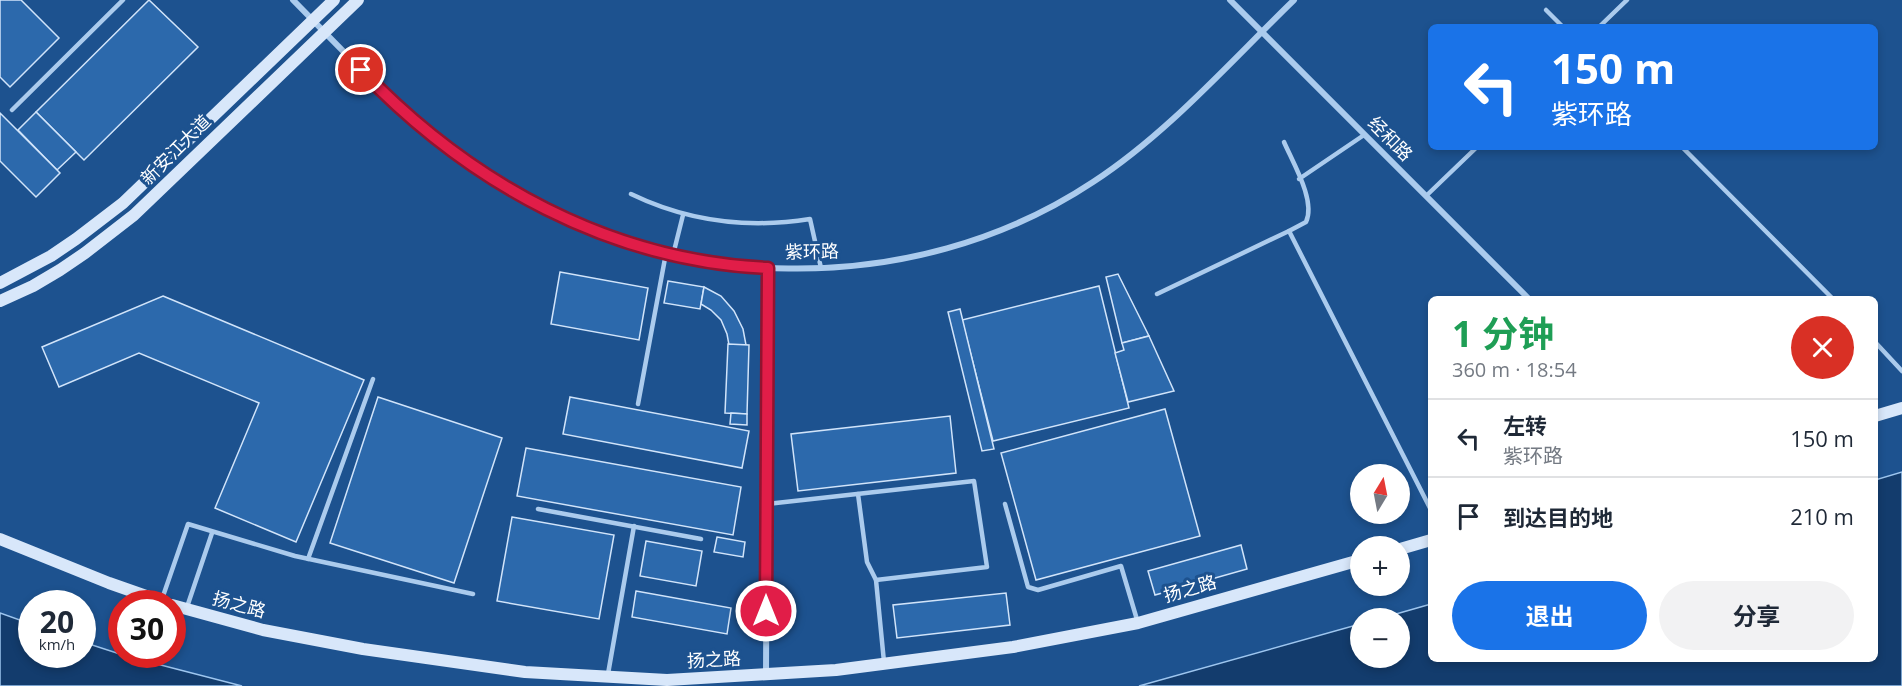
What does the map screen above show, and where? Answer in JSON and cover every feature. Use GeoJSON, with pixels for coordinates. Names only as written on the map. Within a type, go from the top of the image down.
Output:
{"type":"FeatureCollection","features":[{"type":"Feature","properties":{"kind":"street","name":"紫环路"},"geometry":{"type":"LineString","coordinates":[[293,0],[400,109],[485,175],[515,194],[572,222],[625,242],[719,264],[768,268],[822,268],[878,263],[934,253],[998,231],[1060,202],[1106,174],[1150,141],[1294,0]]}},
{"type":"Feature","properties":{"kind":"street","name":"新安江大道"},"geometry":{"type":"LineString","coordinates":[[0,283],[59,250],[123,203],[334,0]]}},
{"type":"Feature","properties":{"kind":"street","name":"新安江大道"},"geometry":{"type":"LineString","coordinates":[[0,301],[33,286],[60,270],[86,253],[134,215],[358,0]]}},
{"type":"Feature","properties":{"kind":"street","name":"经和路"},"geometry":{"type":"LineString","coordinates":[[1230,0],[1526,296]]}},
{"type":"Feature","properties":{"kind":"street"},"geometry":{"type":"LineString","coordinates":[[766,675],[768,268]]}},
{"type":"Feature","properties":{"kind":"street"},"geometry":{"type":"LineString","coordinates":[[1878,415],[1902,408]]}},
{"type":"Feature","properties":{"kind":"street","name":"扬之路"},"geometry":{"type":"LineString","coordinates":[[0,539],[129,590]]}},
{"type":"Feature","properties":{"kind":"street"},"geometry":{"type":"LineString","coordinates":[[1410,546],[1428,541]]}},
{"type":"Feature","properties":{"kind":"street","name":"扬之路"},"geometry":{"type":"LineString","coordinates":[[186,609],[263,630],[353,648],[514,671],[667,680],[766,675],[885,665],[1013,647],[1138,622],[1350,563]]}},
{"type":"Feature","properties":{"kind":"lane"},"geometry":{"type":"LineString","coordinates":[[12,110],[123,0]]}},
{"type":"Feature","properties":{"kind":"lane"},"geometry":{"type":"LineString","coordinates":[[1602,24],[1627,0]]}},
{"type":"Feature","properties":{"kind":"lane"},"geometry":{"type":"LineString","coordinates":[[1546,10],[1560,24]]}},
{"type":"Feature","properties":{"kind":"lane"},"geometry":{"type":"LineString","coordinates":[[1299,179],[1365,135]]}},
{"type":"Feature","properties":{"kind":"lane"},"geometry":{"type":"LineString","coordinates":[[1157,294],[1306,222],[1310,204],[1284,142]]}},
{"type":"Feature","properties":{"kind":"lane"},"geometry":{"type":"LineString","coordinates":[[1426,196],[1474,150]]}},
{"type":"Feature","properties":{"kind":"lane"},"geometry":{"type":"LineString","coordinates":[[1685,150],[1830,296]]}},
{"type":"Feature","properties":{"kind":"lane"},"geometry":{"type":"LineString","coordinates":[[631,194],[682,215],[715,221],[746,224],[810,219],[822,268]]}},
{"type":"Feature","properties":{"kind":"lane"},"geometry":{"type":"LineString","coordinates":[[638,404],[670,254],[682,215]]}},
{"type":"Feature","properties":{"kind":"lane"},"geometry":{"type":"LineString","coordinates":[[1289,231],[1428,504]]}},
{"type":"Feature","properties":{"kind":"lane"},"geometry":{"type":"LineString","coordinates":[[1878,345],[1902,371]]}},
{"type":"Feature","properties":{"kind":"lane"},"geometry":{"type":"LineString","coordinates":[[308,559],[373,379]]}},
{"type":"Feature","properties":{"kind":"lane"},"geometry":{"type":"LineString","coordinates":[[767,504],[974,481],[987,567],[876,580]]}},
{"type":"Feature","properties":{"kind":"lane"},"geometry":{"type":"LineString","coordinates":[[858,494],[867,562],[876,580],[885,665]]}},
{"type":"Feature","properties":{"kind":"lane"},"geometry":{"type":"LineString","coordinates":[[1005,504],[1028,587],[1038,590],[1121,566],[1138,622]]}},
{"type":"Feature","properties":{"kind":"lane"},"geometry":{"type":"LineString","coordinates":[[538,509],[701,538]]}},
{"type":"Feature","properties":{"kind":"lane"},"geometry":{"type":"LineString","coordinates":[[170,590],[188,524],[308,559],[473,594]]}},
{"type":"Feature","properties":{"kind":"lane"},"geometry":{"type":"LineString","coordinates":[[608,678],[634,526]]}},
{"type":"Feature","properties":{"kind":"lane"},"geometry":{"type":"LineString","coordinates":[[186,609],[212,532]]}},
{"type":"Feature","properties":{"kind":"water"},"geometry":{"type":"Polygon","coordinates":[[[1902,472],[1902,686],[1139,686],[1350,627],[1350,668],[1410,668],[1410,610],[1428,605],[1428,662],[1878,662],[1878,479],[1902,472]]]}},
{"type":"Feature","properties":{"kind":"water"},"geometry":{"type":"Polygon","coordinates":[[[0,613],[18,619],[18,668],[96,668],[96,646],[108,650],[108,668],[172,668],[242,686],[0,686],[0,613]]]}},
{"type":"Feature","properties":{"kind":"building"},"geometry":{"type":"Polygon","coordinates":[[[0,0],[21,0],[59,38],[10,87],[0,77],[0,0]]]}},
{"type":"Feature","properties":{"kind":"building"},"geometry":{"type":"Polygon","coordinates":[[[149,0],[198,47],[84,160],[36,112],[149,0]]]}},
{"type":"Feature","properties":{"kind":"building"},"geometry":{"type":"Polygon","coordinates":[[[36,112],[76,152],[57,170],[18,130],[36,112]]]}},
{"type":"Feature","properties":{"kind":"building"},"geometry":{"type":"Polygon","coordinates":[[[0,113],[60,173],[36,197],[0,161],[0,113]]]}},
{"type":"Feature","properties":{"kind":"building"},"geometry":{"type":"Polygon","coordinates":[[[560,272],[648,288],[639,340],[551,324],[560,272]]]}},
{"type":"Feature","properties":{"kind":"building"},"geometry":{"type":"Polygon","coordinates":[[[1118,274],[1149,336],[1122,343],[1106,277],[1118,274]]]}},
{"type":"Feature","properties":{"kind":"building"},"geometry":{"type":"Polygon","coordinates":[[[668,281],[704,287],[700,309],[664,303],[668,281]]]}},
{"type":"Feature","properties":{"kind":"building"},"geometry":{"type":"Polygon","coordinates":[[[1099,286],[1129,408],[993,441],[962,320],[1099,286]]]}},
{"type":"Feature","properties":{"kind":"building"},"geometry":{"type":"Polygon","coordinates":[[[704,287],[721,296],[734,311],[743,329],[746,345],[729,345],[721,320],[701,304],[704,287]]]}},
{"type":"Feature","properties":{"kind":"building"},"geometry":{"type":"Polygon","coordinates":[[[163,296],[364,380],[296,542],[215,508],[259,403],[139,353],[59,387],[42,347],[163,296]]]}},
{"type":"Feature","properties":{"kind":"building"},"geometry":{"type":"Polygon","coordinates":[[[960,309],[994,449],[982,451],[948,312],[960,309]]]}},
{"type":"Feature","properties":{"kind":"building"},"geometry":{"type":"Polygon","coordinates":[[[1149,336],[1174,391],[1128,402],[1115,353],[1124,350],[1122,343],[1149,336]]]}},
{"type":"Feature","properties":{"kind":"building"},"geometry":{"type":"Polygon","coordinates":[[[728,344],[749,345],[747,414],[725,413],[728,344]]]}},
{"type":"Feature","properties":{"kind":"building"},"geometry":{"type":"Polygon","coordinates":[[[378,397],[502,438],[454,583],[330,543],[378,397]]]}},
{"type":"Feature","properties":{"kind":"building"},"geometry":{"type":"Polygon","coordinates":[[[570,397],[749,431],[742,468],[563,434],[570,397]]]}},
{"type":"Feature","properties":{"kind":"building"},"geometry":{"type":"Polygon","coordinates":[[[1165,409],[1200,536],[1036,580],[1001,453],[1165,409]]]}},
{"type":"Feature","properties":{"kind":"building"},"geometry":{"type":"Polygon","coordinates":[[[731,413],[747,414],[747,425],[730,424],[731,413]]]}},
{"type":"Feature","properties":{"kind":"building"},"geometry":{"type":"Polygon","coordinates":[[[950,416],[956,473],[798,491],[791,434],[950,416]]]}},
{"type":"Feature","properties":{"kind":"building"},"geometry":{"type":"Polygon","coordinates":[[[526,448],[741,487],[733,535],[517,496],[526,448]]]}},
{"type":"Feature","properties":{"kind":"building"},"geometry":{"type":"Polygon","coordinates":[[[512,517],[614,535],[599,619],[497,601],[512,517]]]}},
{"type":"Feature","properties":{"kind":"building"},"geometry":{"type":"Polygon","coordinates":[[[717,537],[745,542],[743,557],[714,552],[717,537]]]}},
{"type":"Feature","properties":{"kind":"building"},"geometry":{"type":"Polygon","coordinates":[[[646,541],[702,551],[696,586],[640,576],[646,541]]]}},
{"type":"Feature","properties":{"kind":"building"},"geometry":{"type":"Polygon","coordinates":[[[1241,545],[1247,569],[1155,595],[1148,571],[1241,545]]]}},
{"type":"Feature","properties":{"kind":"building"},"geometry":{"type":"Polygon","coordinates":[[[636,591],[731,608],[727,634],[632,617],[636,591]]]}},
{"type":"Feature","properties":{"kind":"building"},"geometry":{"type":"Polygon","coordinates":[[[1006,593],[1010,625],[897,638],[893,605],[1006,593]]]}},
{"type":"Feature","properties":{"kind":"route"},"geometry":{"type":"LineString","coordinates":[[361,70],[400,109],[457,155],[515,194],[546,210],[598,233],[652,250],[719,264],[768,268],[766,611]]}}]}
